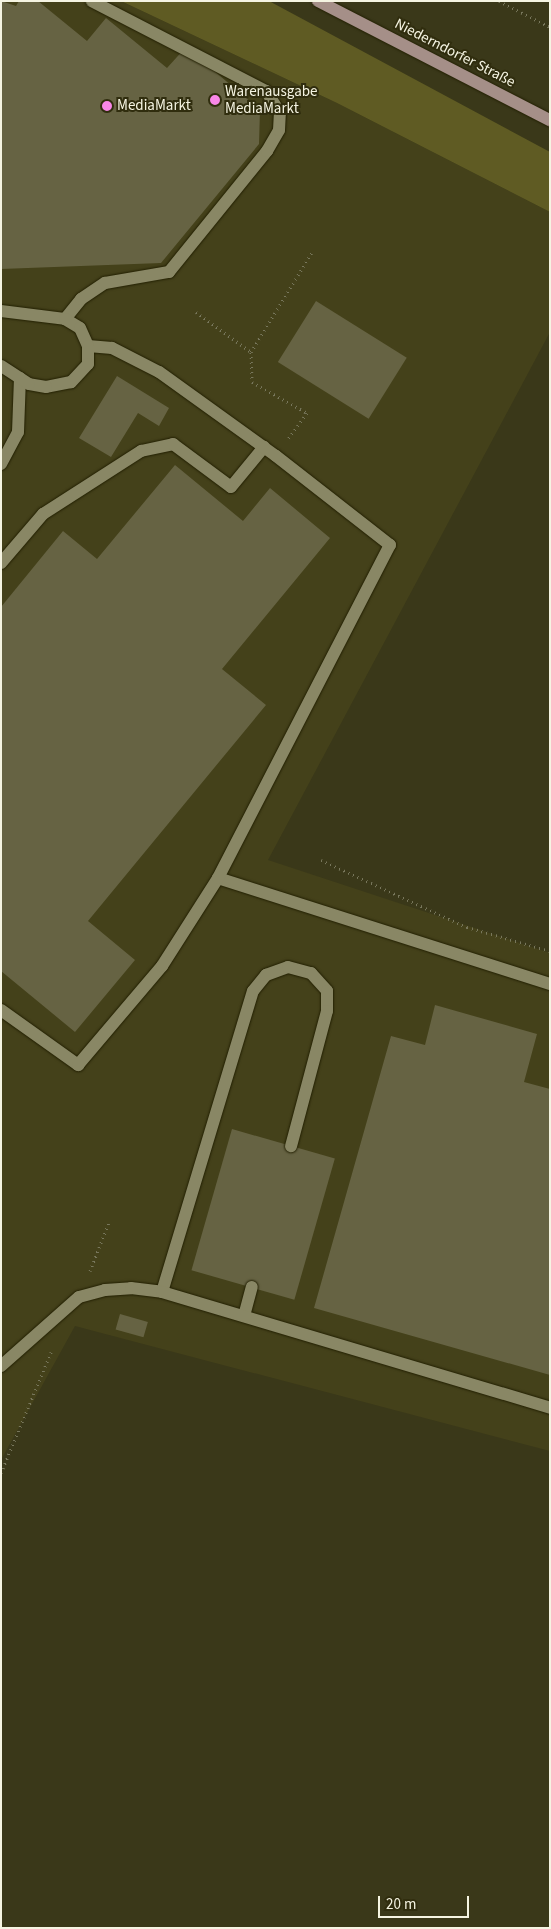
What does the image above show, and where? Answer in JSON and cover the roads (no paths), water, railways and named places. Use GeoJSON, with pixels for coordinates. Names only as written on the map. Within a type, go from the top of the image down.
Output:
{"type":"FeatureCollection","features":[{"type":"Feature","properties":{"kind":"main road","name":"Niederndorfer Straße"},"geometry":{"type":"LineString","coordinates":[[318,1],[550,120]]}},
{"type":"Feature","properties":{"kind":"street"},"geometry":{"type":"LineString","coordinates":[[65,319],[81,299],[105,283],[169,272],[267,151],[279,130],[280,113],[266,91],[92,1]]}},
{"type":"Feature","properties":{"kind":"street"},"geometry":{"type":"LineString","coordinates":[[1,310],[65,319],[80,328],[88,346],[88,364],[71,382],[46,387],[20,378],[1,366]]}},
{"type":"Feature","properties":{"kind":"street"},"geometry":{"type":"LineString","coordinates":[[1,1010],[78,1065],[162,966],[218,878],[390,545],[264,447],[132,356],[112,348],[88,346]]}},
{"type":"Feature","properties":{"kind":"street"},"geometry":{"type":"LineString","coordinates":[[1,464],[18,432],[20,378]]}},
{"type":"Feature","properties":{"kind":"street"},"geometry":{"type":"LineString","coordinates":[[1,563],[43,514],[141,451],[173,444],[231,487],[264,447]]}},
{"type":"Feature","properties":{"kind":"street"},"geometry":{"type":"LineString","coordinates":[[218,878],[550,984]]}},
{"type":"Feature","properties":{"kind":"street"},"geometry":{"type":"LineString","coordinates":[[162,1292],[253,992],[266,975],[288,967],[312,973],[327,991],[327,1011],[291,1146]]}},
{"type":"Feature","properties":{"kind":"street"},"geometry":{"type":"LineString","coordinates":[[244,1316],[252,1287]]}},
{"type":"Feature","properties":{"kind":"street"},"geometry":{"type":"LineString","coordinates":[[1,1366],[79,1297],[104,1290],[131,1288],[162,1292],[550,1408]]}},
{"type":"Feature","properties":{"kind":"place","name":"Warenausgabe MediaMarkt"},"geometry":{"type":"Point","coordinates":[215,100]}},
{"type":"Feature","properties":{"kind":"place","name":"MediaMarkt"},"geometry":{"type":"Point","coordinates":[107,106]}}]}
